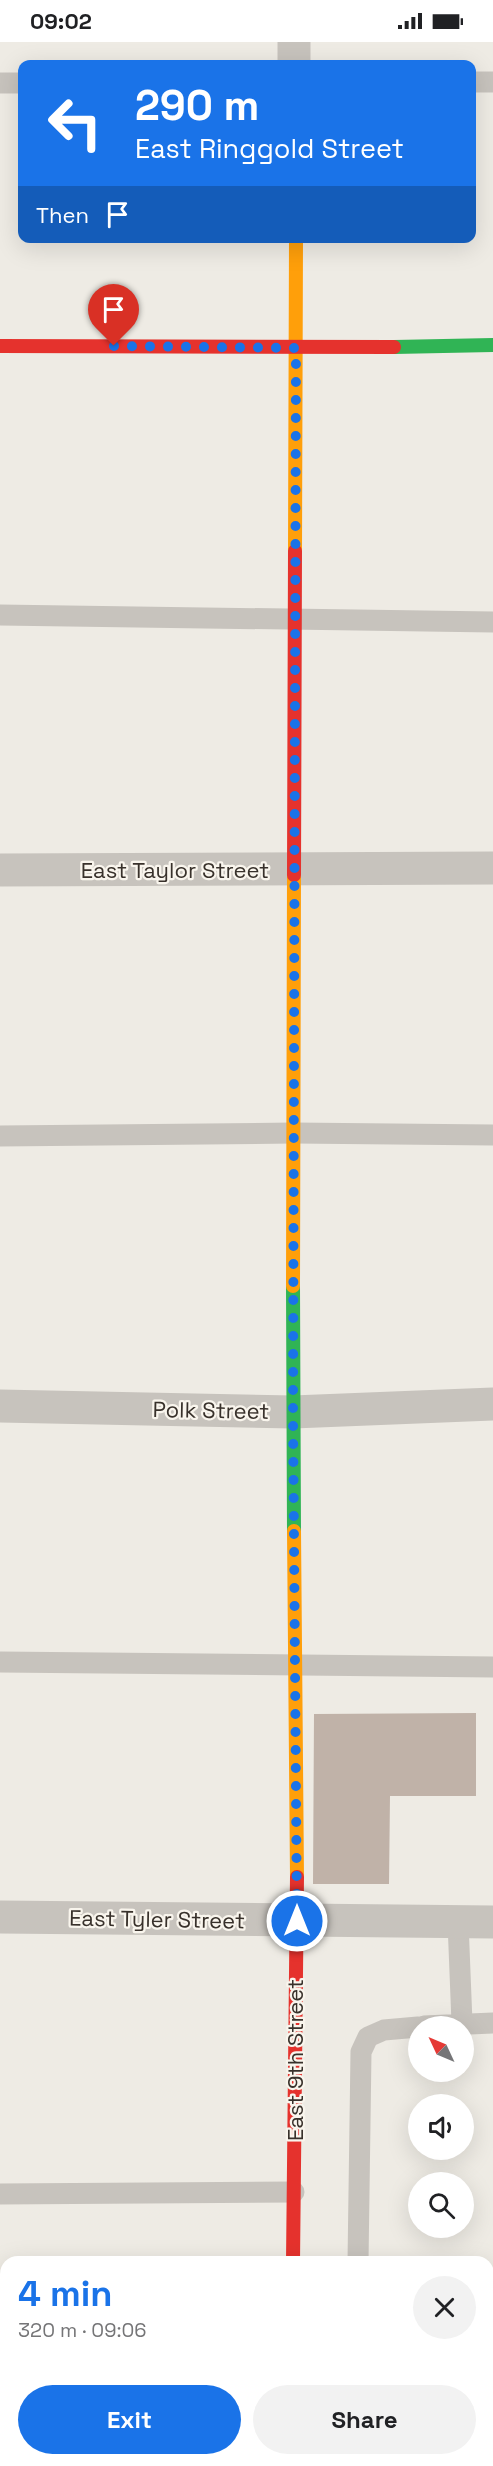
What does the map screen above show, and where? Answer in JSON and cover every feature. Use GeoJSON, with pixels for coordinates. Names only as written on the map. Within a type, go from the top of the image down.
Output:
{"type":"FeatureCollection","features":[{"type":"Feature","properties":{"kind":"street"},"geometry":{"type":"LineString","coordinates":[[294,42],[294,60]]}},
{"type":"Feature","properties":{"kind":"street","name":"East 9th Street"},"geometry":{"type":"LineString","coordinates":[[293,2256],[297,1921],[293,1412],[296,243]]}},
{"type":"Feature","properties":{"kind":"street"},"geometry":{"type":"LineString","coordinates":[[0,345],[296,348],[493,345]]}},
{"type":"Feature","properties":{"kind":"street","name":"East Taylor Street"},"geometry":{"type":"LineString","coordinates":[[0,870],[493,868]]}},
{"type":"Feature","properties":{"kind":"street","name":"Polk Street"},"geometry":{"type":"LineString","coordinates":[[0,1407],[293,1412],[493,1404]]}},
{"type":"Feature","properties":{"kind":"street","name":"East Tyler Street"},"geometry":{"type":"LineString","coordinates":[[0,1917],[493,1922]]}},
{"type":"Feature","properties":{"kind":"lane"},"geometry":{"type":"LineString","coordinates":[[476,82],[493,82]]}},
{"type":"Feature","properties":{"kind":"lane"},"geometry":{"type":"LineString","coordinates":[[0,83],[18,83]]}},
{"type":"Feature","properties":{"kind":"lane"},"geometry":{"type":"LineString","coordinates":[[0,615],[493,622]]}},
{"type":"Feature","properties":{"kind":"lane"},"geometry":{"type":"LineString","coordinates":[[0,1136],[294,1133],[493,1135]]}},
{"type":"Feature","properties":{"kind":"lane"},"geometry":{"type":"LineString","coordinates":[[0,1662],[493,1667]]}},
{"type":"Feature","properties":{"kind":"lane"},"geometry":{"type":"LineString","coordinates":[[458,1922],[462,2016]]}},
{"type":"Feature","properties":{"kind":"lane"},"geometry":{"type":"LineString","coordinates":[[474,2023],[493,2023]]}},
{"type":"Feature","properties":{"kind":"lane"},"geometry":{"type":"LineString","coordinates":[[358,2256],[361,2052],[368,2037],[384,2030],[408,2028]]}},
{"type":"Feature","properties":{"kind":"lane"},"geometry":{"type":"LineString","coordinates":[[0,2193],[294,2192]]}},
{"type":"Feature","properties":{"kind":"building"},"geometry":{"type":"Polygon","coordinates":[[[476,1713],[476,1796],[390,1796],[389,1884],[313,1884],[314,1714],[476,1713]]]}},
{"type":"Feature","properties":{"kind":"traffic: fast"},"geometry":{"type":"LineString","coordinates":[[394,347],[493,345]]}},
{"type":"Feature","properties":{"kind":"traffic: fast"},"geometry":{"type":"LineString","coordinates":[[293,1286],[294,1531]]}},
{"type":"Feature","properties":{"kind":"traffic: slow"},"geometry":{"type":"LineString","coordinates":[[295,551],[296,243]]}},
{"type":"Feature","properties":{"kind":"traffic: slow"},"geometry":{"type":"LineString","coordinates":[[293,1286],[294,875]]}},
{"type":"Feature","properties":{"kind":"traffic: slow"},"geometry":{"type":"LineString","coordinates":[[294,1531],[297,1877]]}},
{"type":"Feature","properties":{"kind":"traffic: jam"},"geometry":{"type":"LineString","coordinates":[[0,346],[394,347]]}},
{"type":"Feature","properties":{"kind":"traffic: jam"},"geometry":{"type":"LineString","coordinates":[[294,875],[295,551]]}},
{"type":"Feature","properties":{"kind":"traffic: jam"},"geometry":{"type":"LineString","coordinates":[[293,2256],[297,1877]]}},
{"type":"Feature","properties":{"kind":"route"},"geometry":{"type":"LineString","coordinates":[[114,346],[296,348],[293,1412],[297,1921]]}}]}
